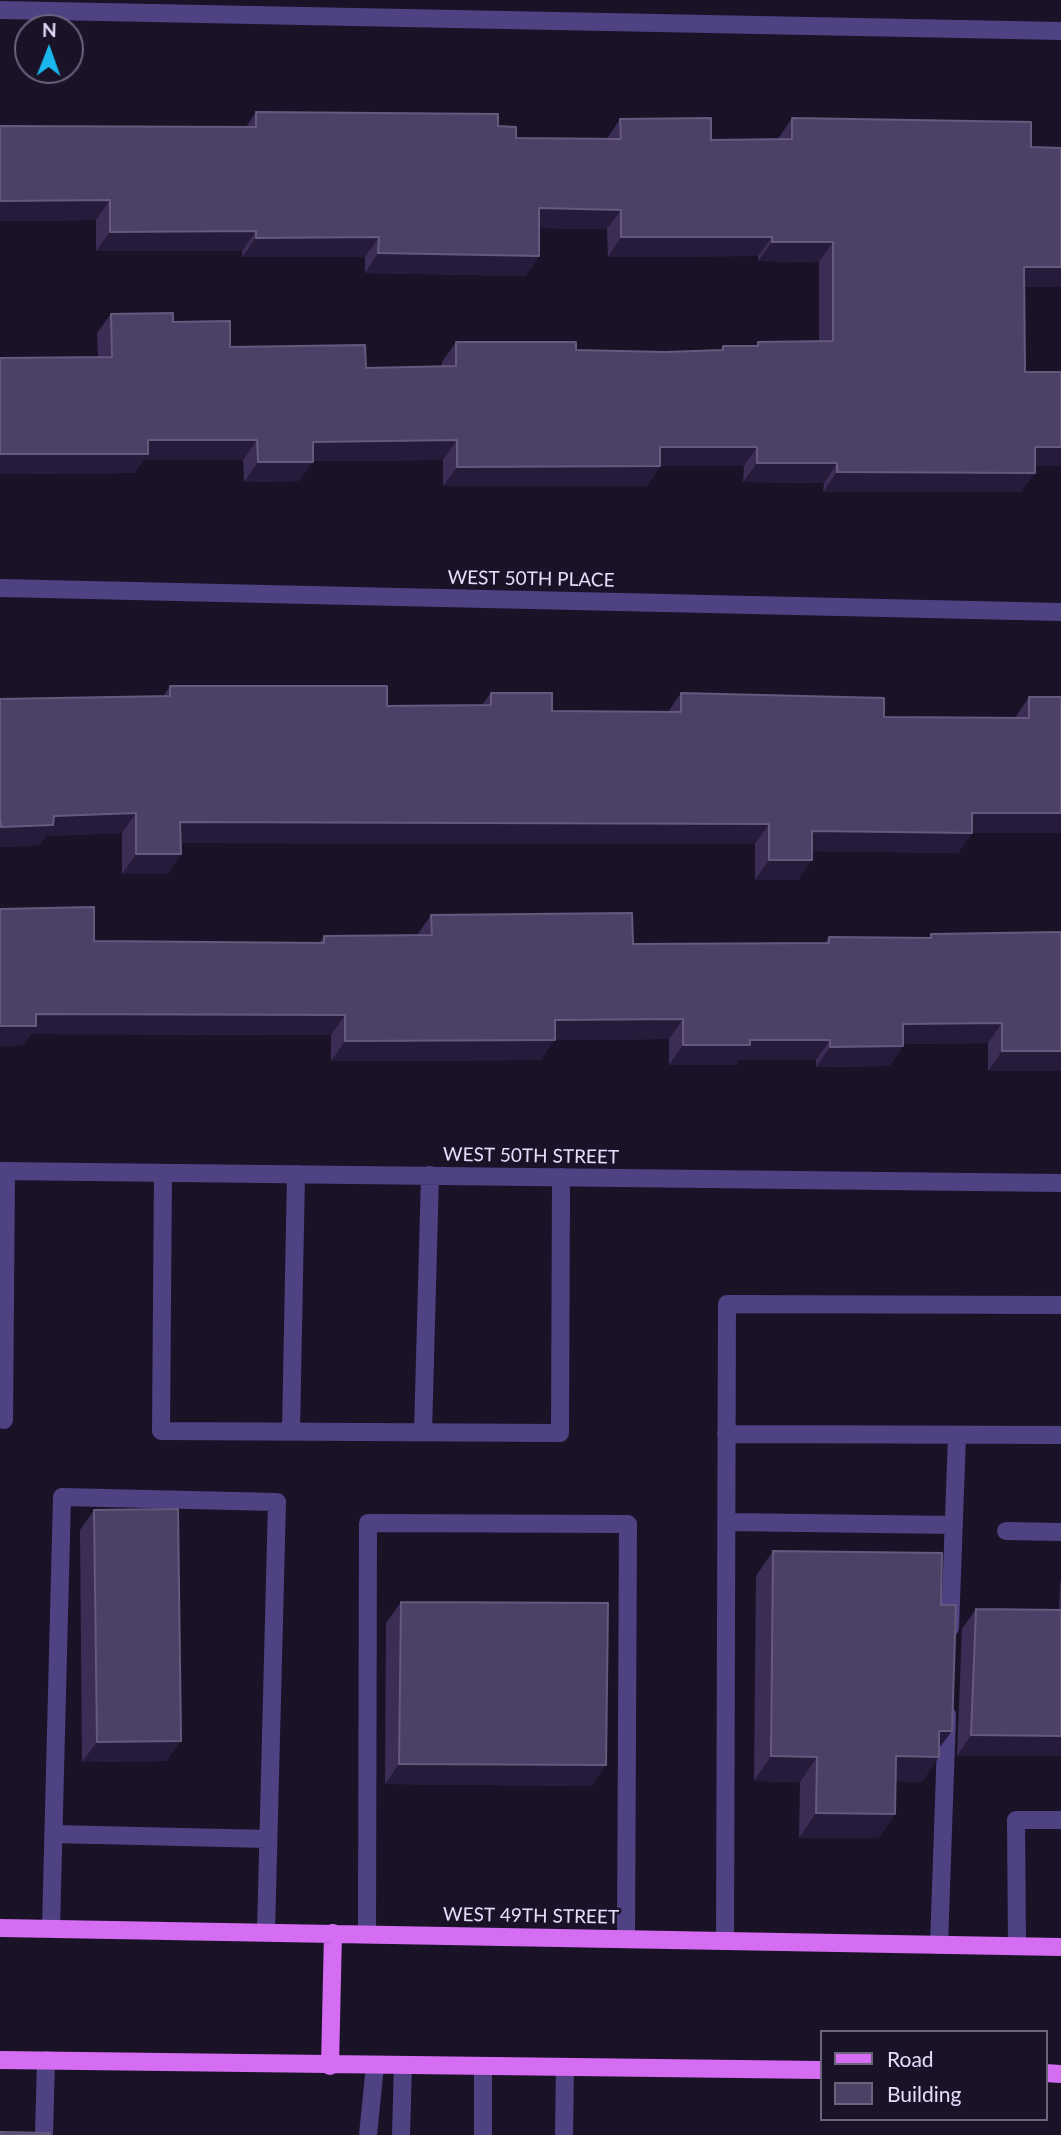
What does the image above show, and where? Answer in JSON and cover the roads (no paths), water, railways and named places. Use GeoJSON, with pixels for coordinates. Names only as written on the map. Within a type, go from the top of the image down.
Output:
{"type":"FeatureCollection","features":[{"type":"Feature","properties":{"kind":"main road","name":"WEST 49TH STREET"},"geometry":{"type":"LineString","coordinates":[[0,1927],[1061,1947]]}},
{"type":"Feature","properties":{"kind":"main road"},"geometry":{"type":"LineString","coordinates":[[330,2066],[333,1933]]}},
{"type":"Feature","properties":{"kind":"main road"},"geometry":{"type":"LineString","coordinates":[[0,2060],[820,2070]]}},
{"type":"Feature","properties":{"kind":"street"},"geometry":{"type":"LineString","coordinates":[[0,10],[1061,31]]}},
{"type":"Feature","properties":{"kind":"street","name":"WEST 50TH PLACE"},"geometry":{"type":"LineString","coordinates":[[0,587],[1061,612]]}},
{"type":"Feature","properties":{"kind":"street"},"geometry":{"type":"LineString","coordinates":[[3,1171],[4,1420]]}},
{"type":"Feature","properties":{"kind":"street","name":"WEST 50TH STREET"},"geometry":{"type":"LineString","coordinates":[[3,1171],[1061,1183]]}},
{"type":"Feature","properties":{"kind":"street"},"geometry":{"type":"LineString","coordinates":[[163,1172],[162,1431],[560,1433],[561,1177]]}},
{"type":"Feature","properties":{"kind":"street"},"geometry":{"type":"LineString","coordinates":[[292,1431],[296,1174]]}},
{"type":"Feature","properties":{"kind":"street"},"geometry":{"type":"LineString","coordinates":[[423,1432],[430,1175]]}},
{"type":"Feature","properties":{"kind":"street"},"geometry":{"type":"LineString","coordinates":[[725,1941],[727,1304],[1061,1305]]}},
{"type":"Feature","properties":{"kind":"street"},"geometry":{"type":"LineString","coordinates":[[726,1434],[1061,1436]]}},
{"type":"Feature","properties":{"kind":"street"},"geometry":{"type":"LineString","coordinates":[[949,1647],[957,1435]]}},
{"type":"Feature","properties":{"kind":"street"},"geometry":{"type":"LineString","coordinates":[[51,1928],[62,1497],[277,1502],[266,1932]]}},
{"type":"Feature","properties":{"kind":"street"},"geometry":{"type":"LineString","coordinates":[[726,1522],[954,1525]]}},
{"type":"Feature","properties":{"kind":"street"},"geometry":{"type":"LineString","coordinates":[[367,1934],[369,1523],[628,1524],[626,1938]]}},
{"type":"Feature","properties":{"kind":"street"},"geometry":{"type":"LineString","coordinates":[[1006,1531],[1061,1532]]}},
{"type":"Feature","properties":{"kind":"street"},"geometry":{"type":"LineString","coordinates":[[939,1945],[948,1701]]}},
{"type":"Feature","properties":{"kind":"street"},"geometry":{"type":"LineString","coordinates":[[1017,1946],[1016,1820],[1061,1820]]}},
{"type":"Feature","properties":{"kind":"street"},"geometry":{"type":"LineString","coordinates":[[53,1834],[268,1839]]}},
{"type":"Feature","properties":{"kind":"street"},"geometry":{"type":"LineString","coordinates":[[44,2135],[46,2060]]}},
{"type":"Feature","properties":{"kind":"street"},"geometry":{"type":"LineString","coordinates":[[401,2135],[403,2065]]}},
{"type":"Feature","properties":{"kind":"street"},"geometry":{"type":"LineString","coordinates":[[368,2135],[375,2066]]}},
{"type":"Feature","properties":{"kind":"street"},"geometry":{"type":"LineString","coordinates":[[482,2135],[483,2066]]}},
{"type":"Feature","properties":{"kind":"street"},"geometry":{"type":"LineString","coordinates":[[564,2135],[565,2067]]}}]}
